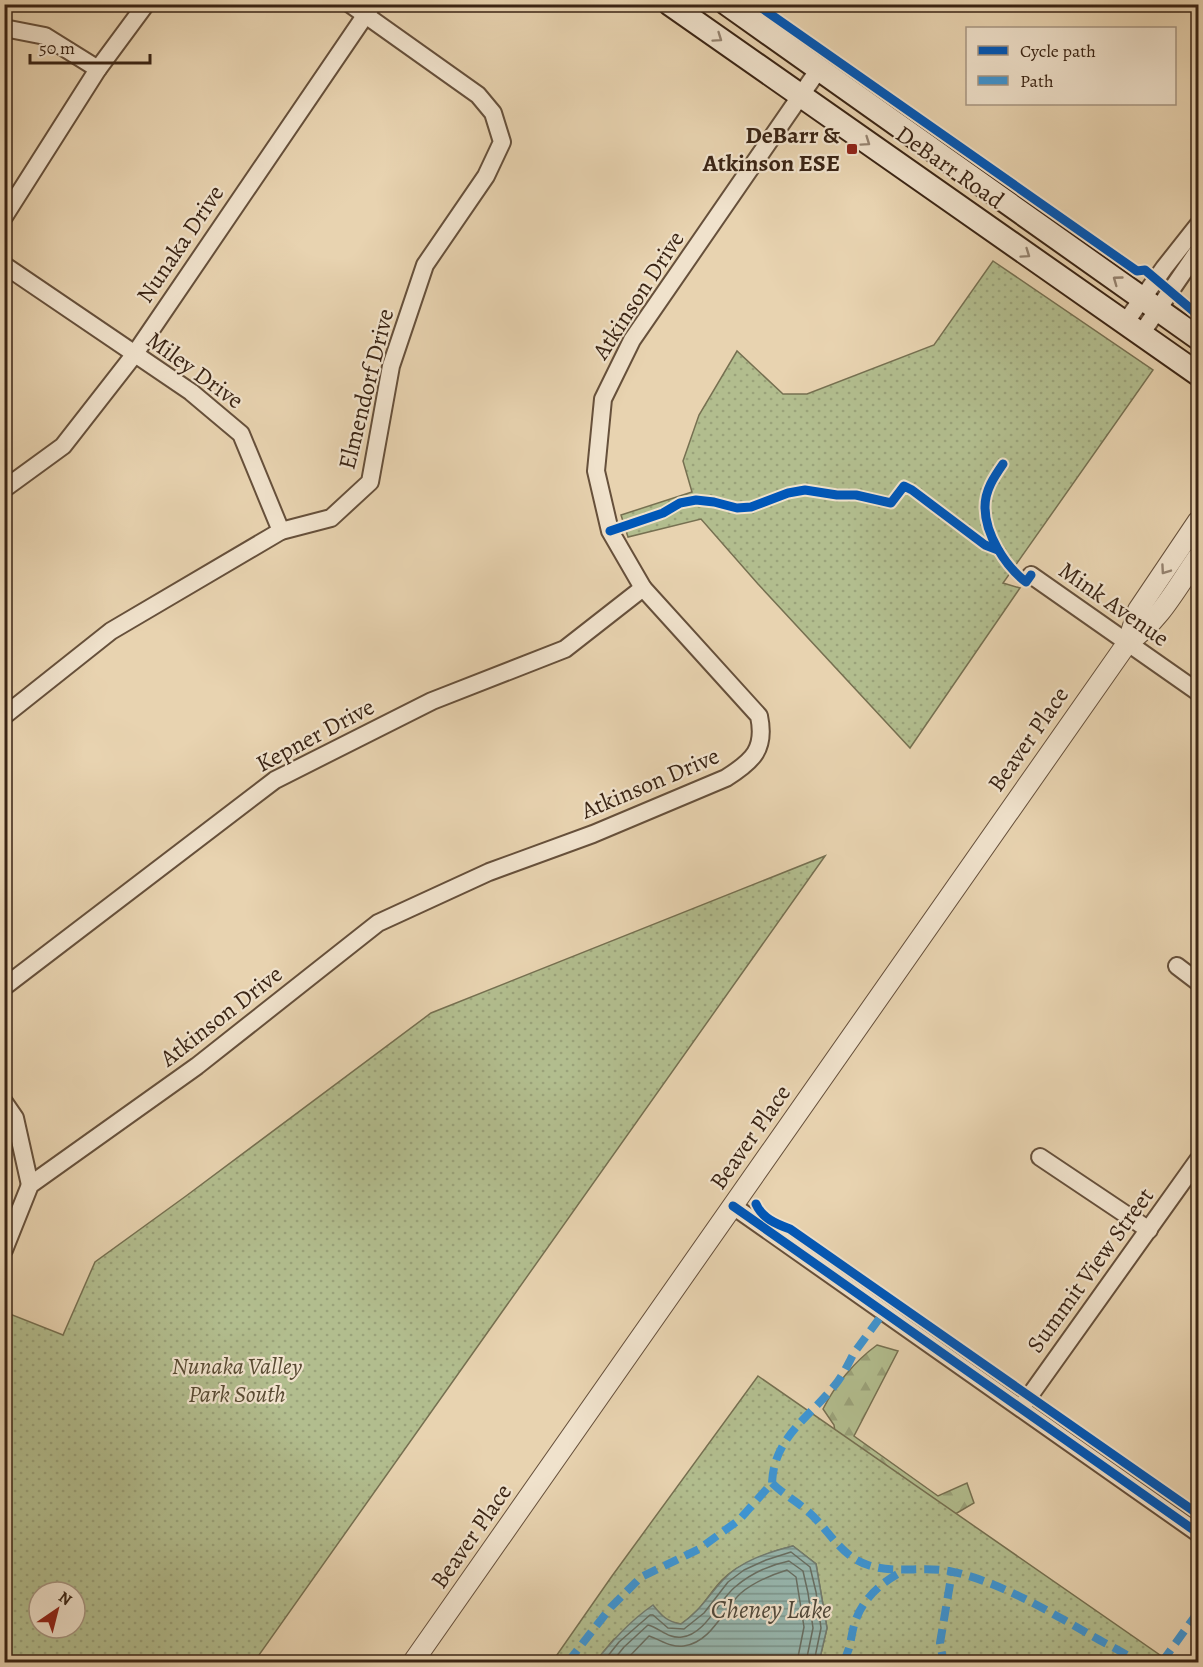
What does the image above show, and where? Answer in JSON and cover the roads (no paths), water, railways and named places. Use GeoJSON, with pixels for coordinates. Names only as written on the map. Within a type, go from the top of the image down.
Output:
{"type":"FeatureCollection","features":[{"type":"Feature","properties":{"kind":"main road","name":"DeBarr Road"},"geometry":{"type":"LineString","coordinates":[[670,4],[1198,374]]}},
{"type":"Feature","properties":{"kind":"main road","name":"DeBarr Road"},"geometry":{"type":"LineString","coordinates":[[727,4],[1198,338]]}},
{"type":"Feature","properties":{"kind":"street"},"geometry":{"type":"LineString","coordinates":[[4,217],[98,69],[146,4]]}},
{"type":"Feature","properties":{"kind":"street"},"geometry":{"type":"LineString","coordinates":[[350,4],[369,9]]}},
{"type":"Feature","properties":{"kind":"street","name":"Elmendorf Drive"},"geometry":{"type":"LineString","coordinates":[[4,716],[111,631],[281,531],[331,518],[370,482],[391,366],[425,265],[486,176],[502,142],[492,113],[478,95],[369,9]]}},
{"type":"Feature","properties":{"kind":"street","name":"Nunaka Drive"},"geometry":{"type":"LineString","coordinates":[[4,489],[63,446],[134,355],[369,9]]}},
{"type":"Feature","properties":{"kind":"street"},"geometry":{"type":"LineString","coordinates":[[4,28],[45,36],[98,69]]}},
{"type":"Feature","properties":{"kind":"street","name":"Atkinson Drive"},"geometry":{"type":"LineString","coordinates":[[30,1185],[197,1066],[378,923],[489,872],[593,834],[726,778],[745,766],[756,753],[762,733],[759,716],[643,588],[610,531],[596,471],[603,399],[632,340],[819,69]]}},
{"type":"Feature","properties":{"kind":"street"},"geometry":{"type":"LineString","coordinates":[[1133,328],[1198,225]]}},
{"type":"Feature","properties":{"kind":"street"},"geometry":{"type":"LineString","coordinates":[[1150,304],[1198,251]]}},
{"type":"Feature","properties":{"kind":"street","name":"Miley Drive"},"geometry":{"type":"LineString","coordinates":[[4,265],[191,392],[241,434],[281,531]]}},
{"type":"Feature","properties":{"kind":"street","name":"Beaver Place"},"geometry":{"type":"LineString","coordinates":[[413,1662],[1128,642],[1138,610],[1198,521]]}},
{"type":"Feature","properties":{"kind":"street","name":"Beaver Place"},"geometry":{"type":"LineString","coordinates":[[1128,642],[1142,633],[1155,618],[1198,557]]}},
{"type":"Feature","properties":{"kind":"street","name":"Mink Avenue"},"geometry":{"type":"LineString","coordinates":[[1031,575],[1198,692]]}},
{"type":"Feature","properties":{"kind":"street","name":"Kepner Drive"},"geometry":{"type":"LineString","coordinates":[[4,987],[275,780],[432,701],[565,649],[643,588]]}},
{"type":"Feature","properties":{"kind":"street"},"geometry":{"type":"LineString","coordinates":[[1177,966],[1198,982]]}},
{"type":"Feature","properties":{"kind":"street"},"geometry":{"type":"LineString","coordinates":[[4,1102],[15,1118],[30,1185],[4,1250]]}},
{"type":"Feature","properties":{"kind":"street"},"geometry":{"type":"LineString","coordinates":[[1040,1157],[1149,1230]]}},
{"type":"Feature","properties":{"kind":"street","name":"Summit View Street"},"geometry":{"type":"LineString","coordinates":[[1021,1408],[1198,1160]]}},
{"type":"Feature","properties":{"kind":"street"},"geometry":{"type":"LineString","coordinates":[[733,1206],[1198,1533]]}},
{"type":"Feature","properties":{"kind":"water","name":"Cheney Lake"},"geometry":{"type":"Polygon","coordinates":[[[793,1546],[816,1564],[827,1628],[819,1662],[595,1662],[622,1631],[653,1605],[665,1618],[681,1624],[694,1614],[730,1573],[746,1562],[793,1546]]]}},
{"type":"Feature","properties":{"kind":"place","name":"DeBarr & Atkinson ESE"},"geometry":{"type":"Point","coordinates":[852,149]}},
{"type":"Feature","properties":{"kind":"park label","name":"Nunaka Valley Park South"},"geometry":{"type":"Point","coordinates":[237,1380]}}]}
